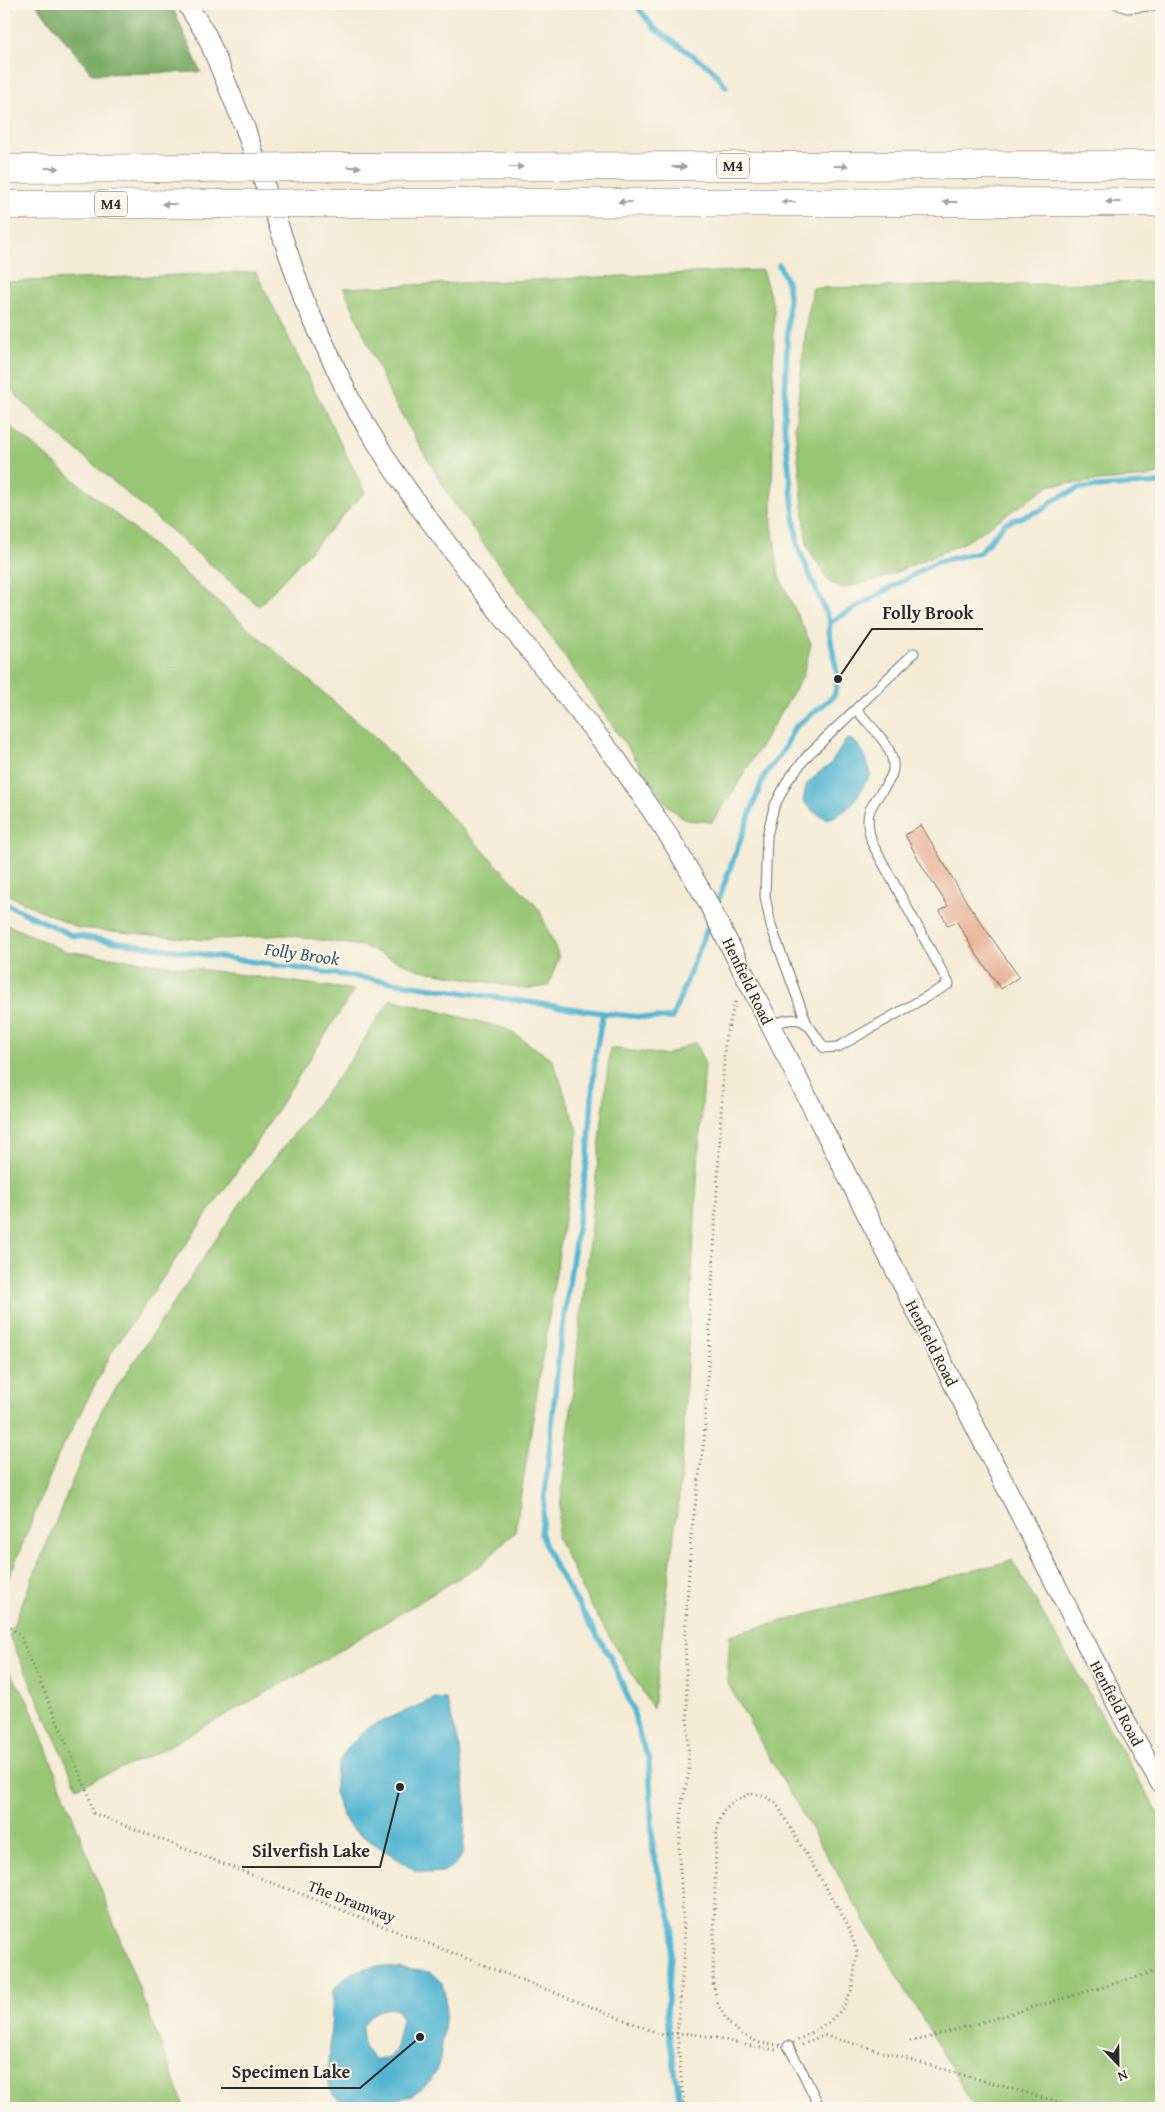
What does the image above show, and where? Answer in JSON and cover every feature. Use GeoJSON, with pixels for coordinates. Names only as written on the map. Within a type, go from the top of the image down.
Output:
{"type":"FeatureCollection","features":[{"type":"Feature","properties":{"kind":"highway","name":"M4"},"geometry":{"type":"LineString","coordinates":[[4,169],[1161,165]]}},
{"type":"Feature","properties":{"kind":"highway","name":"M4"},"geometry":{"type":"LineString","coordinates":[[4,205],[1161,202]]}},
{"type":"Feature","properties":{"kind":"street","name":"Henfield Road"},"geometry":{"type":"LineString","coordinates":[[188,4],[207,36],[245,128],[306,305],[352,403],[391,466],[423,512],[498,611],[618,761],[672,841],[706,899],[1128,1728],[1161,1784]]}},
{"type":"Feature","properties":{"kind":"lane"},"geometry":{"type":"LineString","coordinates":[[1117,4],[1127,8],[1161,5]]}},
{"type":"Feature","properties":{"kind":"lane"},"geometry":{"type":"LineString","coordinates":[[856,709],[891,752],[894,763],[894,772],[888,783],[874,800],[868,815],[872,843],[949,984],[838,1046],[824,1048],[807,1024],[771,926],[765,896],[767,836],[774,807],[788,780],[808,755],[914,653]]}},
{"type":"Feature","properties":{"kind":"lane"},"geometry":{"type":"LineString","coordinates":[[770,1025],[791,1018],[807,1024]]}},
{"type":"Feature","properties":{"kind":"lane"},"geometry":{"type":"LineString","coordinates":[[789,2048],[818,2104],[823,2108]]}},
{"type":"Feature","properties":{"kind":"path"},"geometry":{"type":"LineString","coordinates":[[684,2108],[677,2033],[685,1947],[679,1853],[682,1803],[688,1772],[685,1637],[691,1536],[704,1441],[724,1039],[736,999],[752,989]]}},
{"type":"Feature","properties":{"kind":"path","name":"The Dramway"},"geometry":{"type":"LineString","coordinates":[[4,1619],[21,1638],[88,1795],[93,1813],[663,2035],[677,2033]]}},
{"type":"Feature","properties":{"kind":"path"},"geometry":{"type":"LineString","coordinates":[[752,1793],[766,1797],[776,1803],[848,1925],[857,1952],[852,1989],[844,2008],[828,2024],[789,2048],[760,2043],[744,2035],[729,2024],[718,2005],[713,1983],[716,1839],[719,1820],[726,1806],[752,1793]]}},
{"type":"Feature","properties":{"kind":"path"},"geometry":{"type":"LineString","coordinates":[[910,2041],[924,2039],[1161,1970]]}},
{"type":"Feature","properties":{"kind":"path"},"geometry":{"type":"LineString","coordinates":[[677,2033],[755,2048],[789,2048],[823,2035],[1080,2108]]}},
{"type":"Feature","properties":{"kind":"green space"},"geometry":{"type":"Polygon","coordinates":[[[36,4],[171,4],[201,72],[92,74],[36,4]]]}},
{"type":"Feature","properties":{"kind":"green space"},"geometry":{"type":"Polygon","coordinates":[[[762,270],[774,308],[772,523],[779,576],[811,644],[803,676],[731,795],[712,822],[686,820],[668,806],[537,617],[453,502],[391,397],[344,288],[762,270]]]}},
{"type":"Feature","properties":{"kind":"green space"},"geometry":{"type":"Polygon","coordinates":[[[256,272],[365,492],[259,606],[39,418],[4,383],[4,282],[256,272]]]}},
{"type":"Feature","properties":{"kind":"green space"},"geometry":{"type":"Polygon","coordinates":[[[1161,282],[1161,473],[1147,477],[1051,485],[966,542],[880,579],[842,588],[829,582],[807,546],[795,426],[807,319],[813,288],[1161,282]]]}},
{"type":"Feature","properties":{"kind":"green space"},"geometry":{"type":"Polygon","coordinates":[[[4,421],[130,526],[376,738],[539,909],[559,957],[548,986],[526,989],[420,970],[362,946],[286,935],[206,940],[78,928],[4,893],[4,421]]]}},
{"type":"Feature","properties":{"kind":"green space"},"geometry":{"type":"Polygon","coordinates":[[[4,923],[65,951],[354,990],[248,1155],[113,1350],[58,1456],[4,1590],[4,923]]]}},
{"type":"Feature","properties":{"kind":"green space"},"geometry":{"type":"Polygon","coordinates":[[[391,999],[507,1029],[553,1060],[578,1132],[515,1532],[482,1564],[295,1677],[154,1754],[77,1787],[9,1635],[102,1409],[246,1195],[345,1068],[391,999]]]}},
{"type":"Feature","properties":{"kind":"green space"},"geometry":{"type":"Polygon","coordinates":[[[695,1042],[705,1064],[681,1477],[653,1709],[588,1601],[557,1537],[610,1048],[666,1055],[695,1042]]]}},
{"type":"Feature","properties":{"kind":"green space"},"geometry":{"type":"Polygon","coordinates":[[[1012,1560],[1161,1818],[1161,2108],[975,2108],[727,1682],[730,1635],[1012,1560]]]}},
{"type":"Feature","properties":{"kind":"green space"},"geometry":{"type":"Polygon","coordinates":[[[4,1663],[28,1701],[184,2108],[4,2108],[4,1663]]]}},
{"type":"Feature","properties":{"kind":"water"},"geometry":{"type":"Polygon","coordinates":[[[850,739],[862,750],[871,775],[858,796],[848,807],[827,819],[814,812],[803,801],[806,785],[830,765],[846,740],[850,739]]]}},
{"type":"Feature","properties":{"kind":"water"},"geometry":{"type":"Polygon","coordinates":[[[435,1698],[446,1699],[460,1748],[466,1805],[463,1853],[455,1865],[443,1872],[429,1873],[416,1871],[352,1829],[343,1817],[335,1795],[335,1779],[339,1762],[348,1747],[367,1728],[435,1698]]]}},
{"type":"Feature","properties":{"kind":"water"},"geometry":{"type":"Polygon","coordinates":[[[378,1966],[430,1972],[442,1983],[446,2014],[439,2066],[430,2082],[411,2096],[393,2100],[344,2102],[333,2095],[328,2083],[333,1990],[352,1973],[378,1966]],[[396,2008],[379,2010],[362,2027],[364,2047],[374,2059],[387,2059],[395,2051],[402,2019],[396,2008]]]}},
{"type":"Feature","properties":{"kind":"building"},"geometry":{"type":"Polygon","coordinates":[[[921,825],[968,904],[1019,977],[1001,989],[974,951],[957,922],[948,926],[940,911],[948,906],[925,871],[905,835],[921,825]]]}},
{"type":"Feature","properties":{"kind":"waterway"},"geometry":{"type":"LineString","coordinates":[[635,4],[655,29],[712,69],[726,87]]}},
{"type":"Feature","properties":{"kind":"waterway"},"geometry":{"type":"LineString","coordinates":[[779,265],[787,282],[789,295],[784,422],[798,547],[830,622]]}},
{"type":"Feature","properties":{"kind":"waterway","name":"Folly Brook"},"geometry":{"type":"LineString","coordinates":[[715,909],[764,776],[783,751],[794,728],[834,696],[838,679],[829,630],[830,622],[936,562],[980,552],[1005,523],[1042,510],[1055,499],[1080,488],[1161,483]]}},
{"type":"Feature","properties":{"kind":"waterway","name":"Folly Brook"},"geometry":{"type":"LineString","coordinates":[[4,903],[71,935],[603,1013]]}},
{"type":"Feature","properties":{"kind":"waterway"},"geometry":{"type":"LineString","coordinates":[[678,2108],[679,2096],[667,2011],[673,1927],[653,1852],[649,1759],[641,1740],[632,1707],[611,1658],[553,1563],[541,1535],[559,1352],[588,1154],[595,1056],[603,1013],[650,1018],[672,1018],[711,919]]}},
{"type":"Feature","properties":{"kind":"place","name":"Folly Brook"},"geometry":{"type":"Point","coordinates":[838,679]}},
{"type":"Feature","properties":{"kind":"place","name":"Silverfish Lake"},"geometry":{"type":"Point","coordinates":[400,1787]}},
{"type":"Feature","properties":{"kind":"place","name":"Specimen Lake"},"geometry":{"type":"Point","coordinates":[420,2037]}}]}
